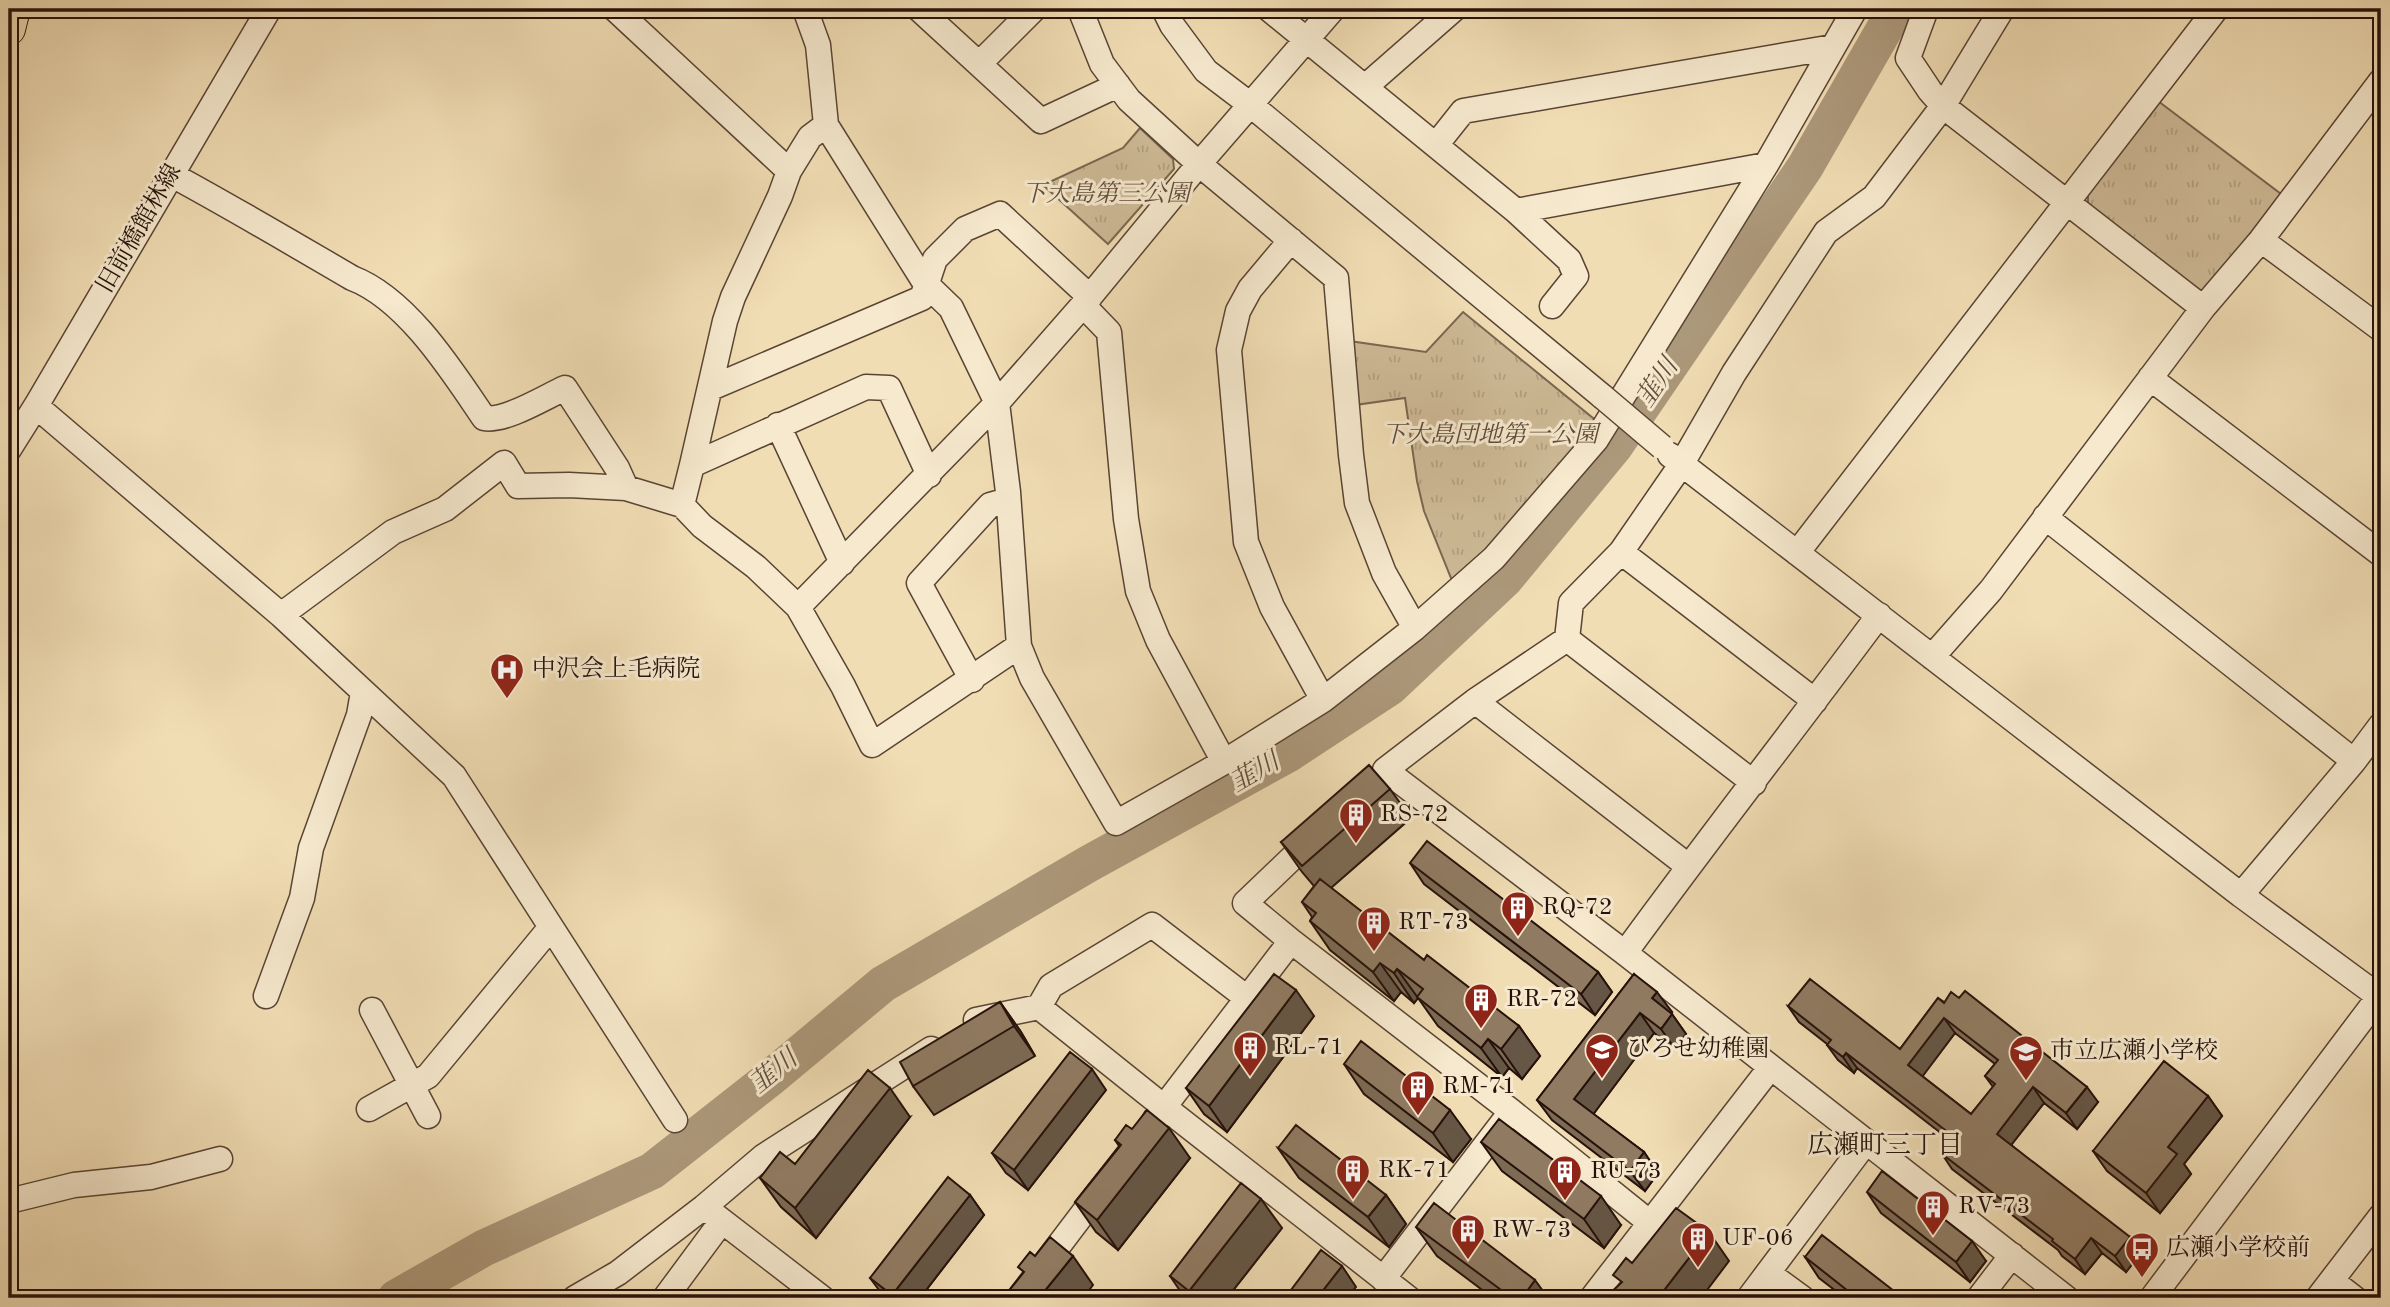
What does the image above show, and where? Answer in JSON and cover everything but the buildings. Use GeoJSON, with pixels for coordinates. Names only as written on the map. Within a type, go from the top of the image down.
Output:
{"type":"FeatureCollection","features":[{"type":"Feature","properties":{"kind":"main road"},"geometry":{"type":"LineString","coordinates":[[9,29],[14,9]]}},
{"type":"Feature","properties":{"kind":"street","name":"旧前橋館林線"},"geometry":{"type":"LineString","coordinates":[[9,449],[269,9]]}},
{"type":"Feature","properties":{"kind":"street"},"geometry":{"type":"LineString","coordinates":[[615,9],[789,171]]}},
{"type":"Feature","properties":{"kind":"street"},"geometry":{"type":"LineString","coordinates":[[805,9],[818,46],[826,125],[925,284],[951,308],[997,403],[1008,500],[1019,646],[1032,678],[1116,823],[1224,762],[1322,700],[1415,628],[1494,558],[1595,440],[1766,165],[1855,9]]}},
{"type":"Feature","properties":{"kind":"street"},"geometry":{"type":"LineString","coordinates":[[919,9],[1041,121],[1118,85]]}},
{"type":"Feature","properties":{"kind":"street"},"geometry":{"type":"LineString","coordinates":[[979,64],[1034,9]]}},
{"type":"Feature","properties":{"kind":"street"},"geometry":{"type":"LineString","coordinates":[[1080,9],[1102,64],[1129,100],[1199,164],[1336,278],[1357,503],[1384,573],[1415,628]]}},
{"type":"Feature","properties":{"kind":"street"},"geometry":{"type":"LineString","coordinates":[[1164,9],[1206,71],[1252,106],[1603,397],[1681,465],[2241,895],[2381,997],[2152,1298]]}},
{"type":"Feature","properties":{"kind":"street"},"geometry":{"type":"LineString","coordinates":[[1269,9],[1516,211],[1569,260],[1576,276],[1552,306]]}},
{"type":"Feature","properties":{"kind":"street"},"geometry":{"type":"LineString","coordinates":[[798,607],[997,403],[1333,9]]}},
{"type":"Feature","properties":{"kind":"street"},"geometry":{"type":"LineString","coordinates":[[1365,87],[1454,9]]}},
{"type":"Feature","properties":{"kind":"street"},"geometry":{"type":"LineString","coordinates":[[1926,9],[1908,58],[1943,106],[2203,308]]}},
{"type":"Feature","properties":{"kind":"street"},"geometry":{"type":"LineString","coordinates":[[1365,789],[1385,770],[1475,701],[1567,639],[1571,603],[1621,552],[1681,465],[1734,373],[1826,232],[1874,197],[1943,106],[2002,9]]}},
{"type":"Feature","properties":{"kind":"street"},"geometry":{"type":"LineString","coordinates":[[1797,552],[2216,9]]}},
{"type":"Feature","properties":{"kind":"street"},"geometry":{"type":"LineString","coordinates":[[1436,145],[1463,111],[1833,47]]}},
{"type":"Feature","properties":{"kind":"street"},"geometry":{"type":"LineString","coordinates":[[1933,657],[1990,590],[2203,308],[2373,108],[2381,81]]}},
{"type":"Feature","properties":{"kind":"street"},"geometry":{"type":"LineString","coordinates":[[682,505],[729,309],[789,171],[810,137],[826,125]]}},
{"type":"Feature","properties":{"kind":"street"},"geometry":{"type":"LineString","coordinates":[[1516,211],[1766,165]]}},
{"type":"Feature","properties":{"kind":"street"},"geometry":{"type":"LineString","coordinates":[[172,175],[257,221],[352,278],[366,283],[399,310],[428,340],[484,418],[514,412],[565,388],[617,468],[626,488]]}},
{"type":"Feature","properties":{"kind":"street"},"geometry":{"type":"LineString","coordinates":[[711,387],[922,298],[936,260],[965,229],[1000,214],[1086,301],[1109,332],[1126,519],[1138,591],[1158,640],[1224,762]]}},
{"type":"Feature","properties":{"kind":"street"},"geometry":{"type":"LineString","coordinates":[[1291,240],[1250,289],[1238,311],[1229,350],[1246,542],[1272,607],[1322,700]]}},
{"type":"Feature","properties":{"kind":"street"},"geometry":{"type":"LineString","coordinates":[[2261,240],[2381,329]]}},
{"type":"Feature","properties":{"kind":"street"},"geometry":{"type":"LineString","coordinates":[[2150,378],[2381,554]]}},
{"type":"Feature","properties":{"kind":"street"},"geometry":{"type":"LineString","coordinates":[[692,465],[866,387],[889,388],[929,475]]}},
{"type":"Feature","properties":{"kind":"street"},"geometry":{"type":"LineString","coordinates":[[36,406],[281,615],[454,776],[675,1120]]}},
{"type":"Feature","properties":{"kind":"street"},"geometry":{"type":"LineString","coordinates":[[778,425],[842,563]]}},
{"type":"Feature","properties":{"kind":"street"},"geometry":{"type":"LineString","coordinates":[[281,615],[393,532],[445,509],[505,463],[517,486],[626,488],[682,505],[702,526],[757,567],[798,607],[872,745],[1019,646]]}},
{"type":"Feature","properties":{"kind":"street"},"geometry":{"type":"LineString","coordinates":[[972,680],[919,583],[990,505],[1008,500]]}},
{"type":"Feature","properties":{"kind":"street"},"geometry":{"type":"LineString","coordinates":[[2045,517],[2354,761]]}},
{"type":"Feature","properties":{"kind":"street"},"geometry":{"type":"LineString","coordinates":[[1621,552],[1815,701]]}},
{"type":"Feature","properties":{"kind":"street"},"geometry":{"type":"LineString","coordinates":[[1625,953],[1879,615]]}},
{"type":"Feature","properties":{"kind":"street"},"geometry":{"type":"LineString","coordinates":[[1567,639],[1754,783]]}},
{"type":"Feature","properties":{"kind":"street"},"geometry":{"type":"LineString","coordinates":[[266,996],[302,898],[311,848],[359,715],[363,692]]}},
{"type":"Feature","properties":{"kind":"street"},"geometry":{"type":"LineString","coordinates":[[1475,701],[1688,866]]}},
{"type":"Feature","properties":{"kind":"street"},"geometry":{"type":"LineString","coordinates":[[2241,895],[2381,725]]}},
{"type":"Feature","properties":{"kind":"street"},"geometry":{"type":"LineString","coordinates":[[1385,770],[1625,953],[2066,1298]]}},
{"type":"Feature","properties":{"kind":"street"},"geometry":{"type":"LineString","coordinates":[[1335,818],[1245,904],[1649,1222]]}},
{"type":"Feature","properties":{"kind":"street"},"geometry":{"type":"LineString","coordinates":[[665,1298],[713,1214],[764,1156],[974,1021],[1039,1007],[1051,986],[1152,925],[1247,999]]}},
{"type":"Feature","properties":{"kind":"street"},"geometry":{"type":"LineString","coordinates":[[369,1109],[428,1076],[551,927]]}},
{"type":"Feature","properties":{"kind":"street"},"geometry":{"type":"LineString","coordinates":[[1140,1139],[1291,941]]}},
{"type":"Feature","properties":{"kind":"street"},"geometry":{"type":"LineString","coordinates":[[1630,993],[1647,971]]}},
{"type":"Feature","properties":{"kind":"street"},"geometry":{"type":"LineString","coordinates":[[1039,1007],[1408,1298]]}},
{"type":"Feature","properties":{"kind":"street"},"geometry":{"type":"LineString","coordinates":[[372,1010],[428,1116]]}},
{"type":"Feature","properties":{"kind":"street"},"geometry":{"type":"LineString","coordinates":[[1592,1298],[1770,1068]]}},
{"type":"Feature","properties":{"kind":"street"},"geometry":{"type":"LineString","coordinates":[[1383,1279],[1520,1118],[1546,1103]]}},
{"type":"Feature","properties":{"kind":"street"},"geometry":{"type":"LineString","coordinates":[[1749,1298],[1866,1142]]}},
{"type":"Feature","properties":{"kind":"street"},"geometry":{"type":"LineString","coordinates":[[9,1201],[74,1185],[151,1177],[220,1159]]}},
{"type":"Feature","properties":{"kind":"street"},"geometry":{"type":"LineString","coordinates":[[1019,1298],[1116,1171]]}},
{"type":"Feature","properties":{"kind":"street"},"geometry":{"type":"LineString","coordinates":[[713,1214],[817,1297]]}},
{"type":"Feature","properties":{"kind":"street"},"geometry":{"type":"LineString","coordinates":[[575,1298],[713,1214]]}},
{"type":"Feature","properties":{"kind":"street"},"geometry":{"type":"LineString","coordinates":[[2354,1298],[2325,1289],[2381,1216]]}},
{"type":"Feature","properties":{"kind":"street"},"geometry":{"type":"LineString","coordinates":[[1979,1298],[2012,1255]]}},
{"type":"Feature","properties":{"kind":"street"},"geometry":{"type":"LineString","coordinates":[[1768,1273],[1802,1298]]}},
{"type":"Feature","properties":{"kind":"green space"},"geometry":{"type":"Polygon","coordinates":[[[2158,101],[2281,194],[2208,289],[2197,292],[2088,206],[2088,190],[2158,101]]]}},
{"type":"Feature","properties":{"kind":"green space","name":"下大島第三公園"},"geometry":{"type":"Polygon","coordinates":[[[1140,128],[1173,159],[1174,169],[1108,244],[1043,185],[1123,148],[1140,128]]]}},
{"type":"Feature","properties":{"kind":"green space","name":"下大島団地第一公園"},"geometry":{"type":"Polygon","coordinates":[[[1463,312],[1599,423],[1499,543],[1453,583],[1424,511],[1405,398],[1355,405],[1349,341],[1426,352],[1463,312]]]}},
{"type":"Feature","properties":{"kind":"waterway","name":"韮川"},"geometry":{"type":"LineString","coordinates":[[396,1298],[484,1248],[652,1171],[769,1079],[883,984],[1090,863],[1288,754],[1390,687],[1505,579],[1614,447],[1805,167],[1896,9]]}},
{"type":"Feature","properties":{"kind":"place","name":"中沢会上毛病院"},"geometry":{"type":"Point","coordinates":[507,700]}},
{"type":"Feature","properties":{"kind":"place","name":"RS-72"},"geometry":{"type":"Point","coordinates":[1356,845]}},
{"type":"Feature","properties":{"kind":"place","name":"RQ-72"},"geometry":{"type":"Point","coordinates":[1518,938]}},
{"type":"Feature","properties":{"kind":"place","name":"RT-73"},"geometry":{"type":"Point","coordinates":[1374,953]}},
{"type":"Feature","properties":{"kind":"place","name":"RR-72"},"geometry":{"type":"Point","coordinates":[1481,1030]}},
{"type":"Feature","properties":{"kind":"place","name":"RL-71"},"geometry":{"type":"Point","coordinates":[1250,1078]}},
{"type":"Feature","properties":{"kind":"place","name":"ひろせ幼稚園"},"geometry":{"type":"Point","coordinates":[1602,1080]}},
{"type":"Feature","properties":{"kind":"place","name":"市立広瀬小学校"},"geometry":{"type":"Point","coordinates":[2026,1082]}},
{"type":"Feature","properties":{"kind":"place","name":"RM-71"},"geometry":{"type":"Point","coordinates":[1418,1117]}},
{"type":"Feature","properties":{"kind":"place","name":"RK-71"},"geometry":{"type":"Point","coordinates":[1353,1201]}},
{"type":"Feature","properties":{"kind":"place","name":"RU-73"},"geometry":{"type":"Point","coordinates":[1565,1202]}},
{"type":"Feature","properties":{"kind":"place","name":"RV-73"},"geometry":{"type":"Point","coordinates":[1933,1237]}},
{"type":"Feature","properties":{"kind":"place","name":"RW-73"},"geometry":{"type":"Point","coordinates":[1468,1261]}},
{"type":"Feature","properties":{"kind":"place","name":"UF-06"},"geometry":{"type":"Point","coordinates":[1698,1269]}},
{"type":"Feature","properties":{"kind":"place","name":"広瀬小学校前"},"geometry":{"type":"Point","coordinates":[2142,1279]}},
{"type":"Feature","properties":{"kind":"district","name":"広瀬町三丁目"},"geometry":{"type":"Point","coordinates":[1885,1146]}}]}
